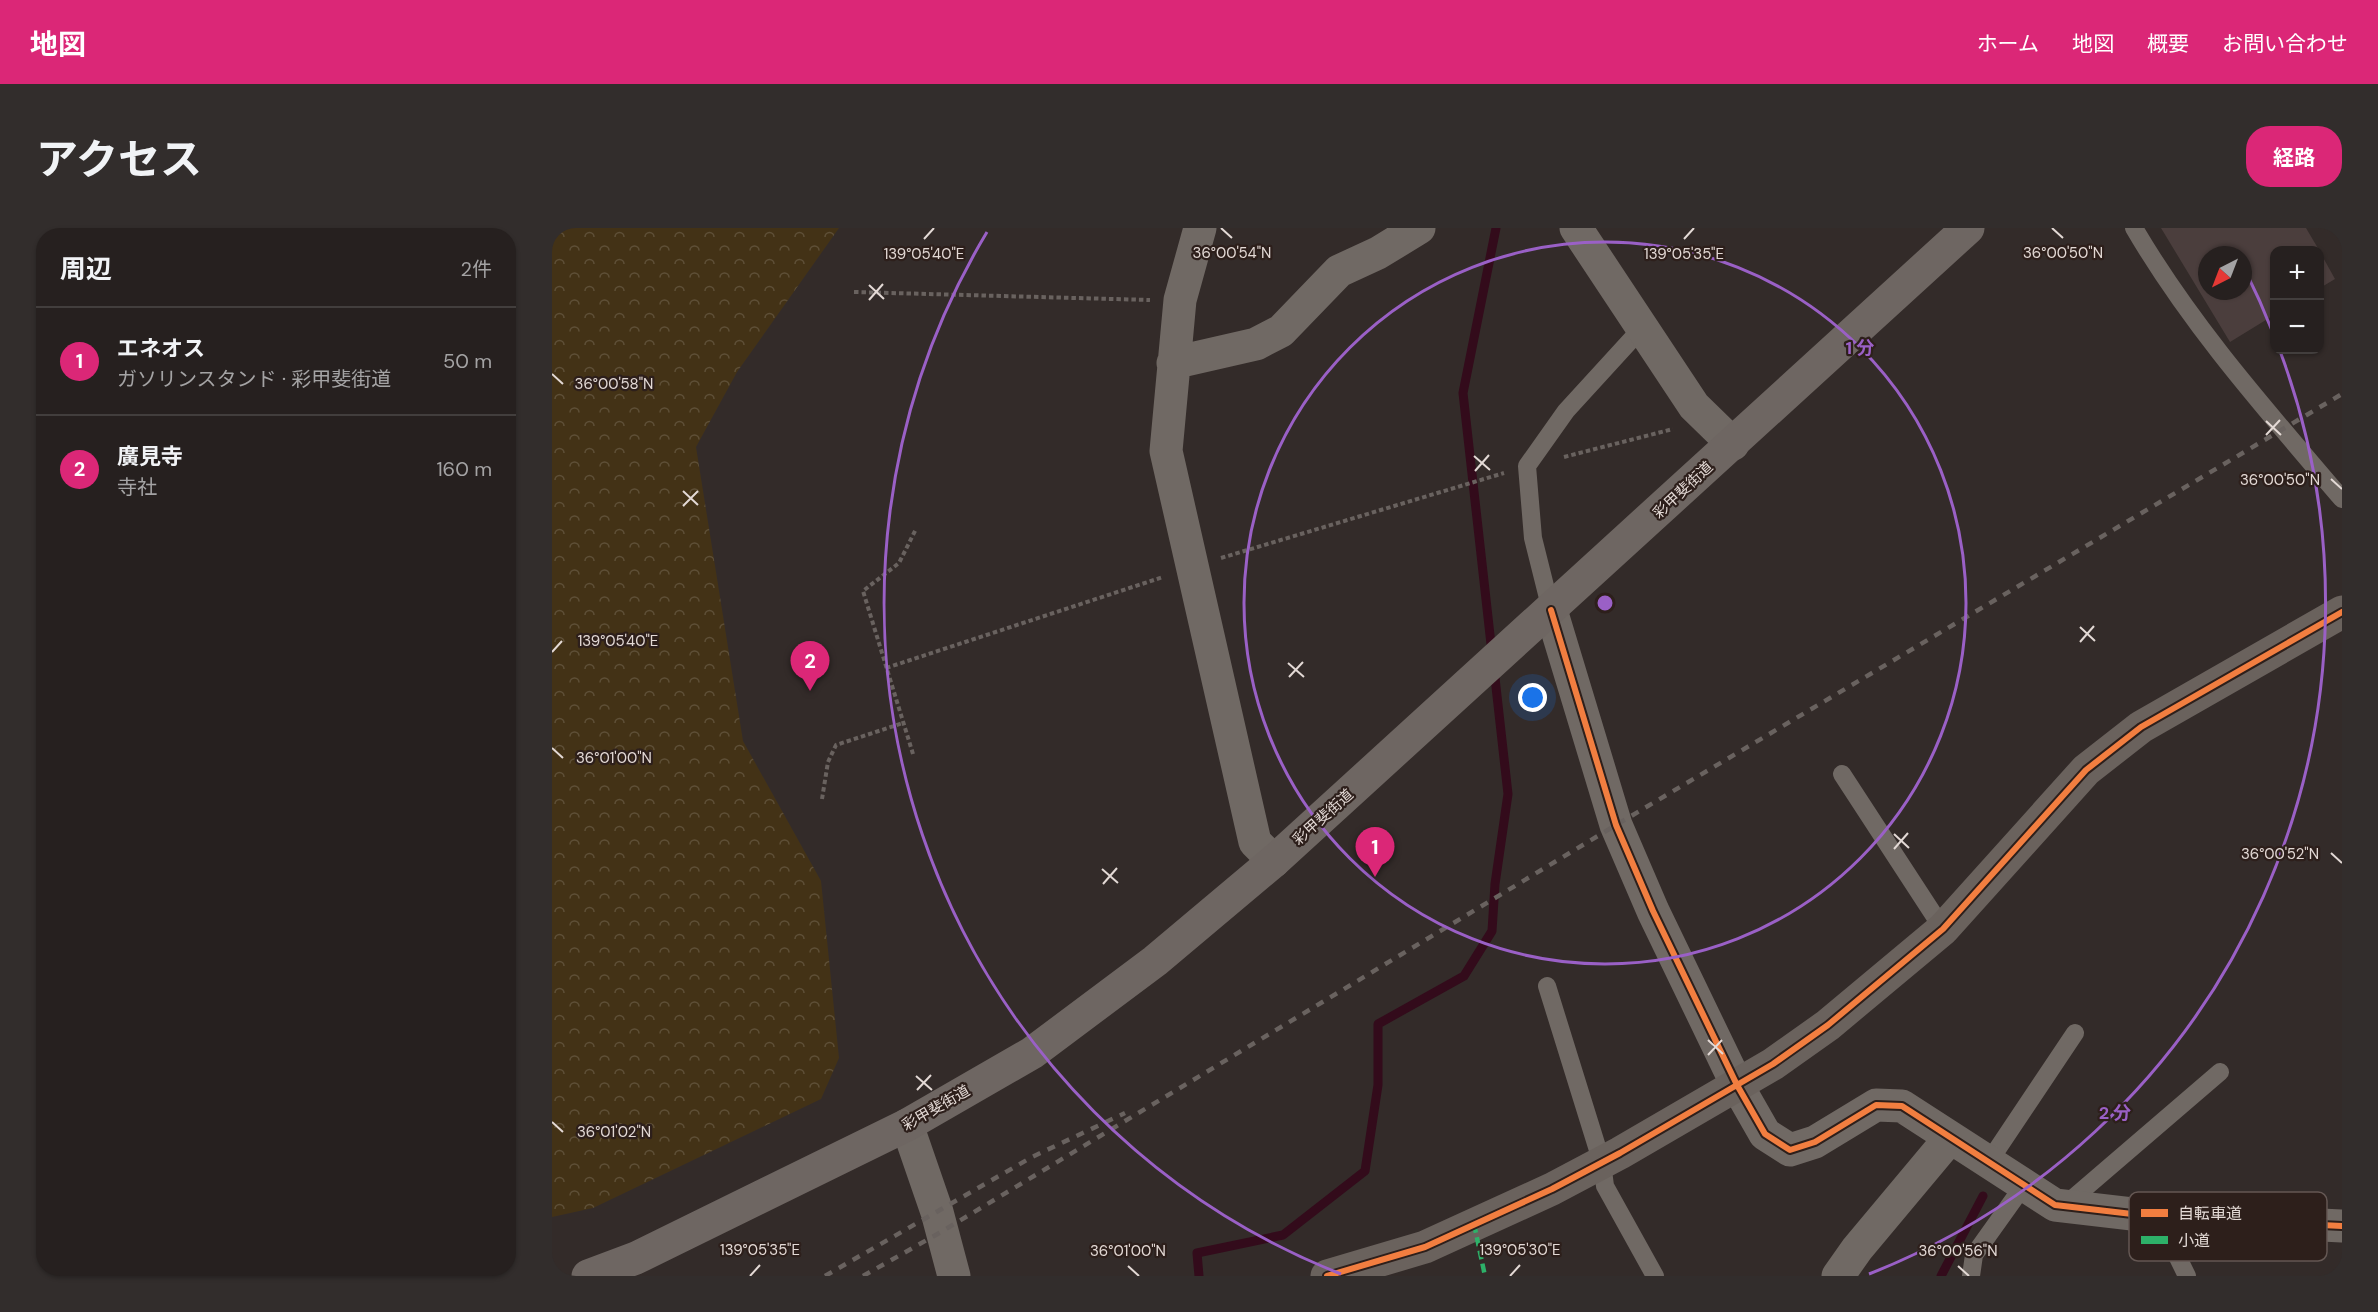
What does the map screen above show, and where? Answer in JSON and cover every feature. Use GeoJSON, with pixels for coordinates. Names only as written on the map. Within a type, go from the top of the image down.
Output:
{"type":"FeatureCollection","features":[{"type":"Feature","properties":{"kind":"highway","name":"彩甲斐街道"},"geometry":{"type":"LineString","coordinates":[[588,1276],[636,1257],[907,1125],[1032,1053],[1155,961],[1274,861],[1968,228]]}},
{"type":"Feature","properties":{"kind":"street"},"geometry":{"type":"LineString","coordinates":[[1200,228],[1180,300],[1166,451],[1255,842],[1274,861]]}},
{"type":"Feature","properties":{"kind":"street"},"geometry":{"type":"LineString","coordinates":[[1173,363],[1256,344],[1281,331],[1339,272],[1378,253],[1419,228]]}},
{"type":"Feature","properties":{"kind":"street"},"geometry":{"type":"LineString","coordinates":[[1576,228],[1694,406],[1733,444]]}},
{"type":"Feature","properties":{"kind":"street"},"geometry":{"type":"LineString","coordinates":[[1551,610],[1616,825],[1653,911],[1737,1085],[1765,1134],[1790,1150],[1815,1142],[1876,1105],[1902,1106],[2055,1204],[2129,1214]]}},
{"type":"Feature","properties":{"kind":"street"},"geometry":{"type":"LineString","coordinates":[[1327,1276],[1425,1247],[1602,1163],[1773,1064],[1828,1025],[1943,929],[2086,770],[2112,748],[2141,728],[2342,612]]}},
{"type":"Feature","properties":{"kind":"street"},"geometry":{"type":"LineString","coordinates":[[907,1125],[937,1212],[954,1276]]}},
{"type":"Feature","properties":{"kind":"street"},"geometry":{"type":"LineString","coordinates":[[1838,1276],[1857,1249],[1949,1138]]}},
{"type":"Feature","properties":{"kind":"street"},"geometry":{"type":"LineString","coordinates":[[2327,1225],[2342,1226]]}},
{"type":"Feature","properties":{"kind":"lane"},"geometry":{"type":"LineString","coordinates":[[2134,228],[2165,281],[2206,336],[2342,499]]}},
{"type":"Feature","properties":{"kind":"lane"},"geometry":{"type":"LineString","coordinates":[[1551,610],[1533,538],[1527,466],[1566,411],[1641,329]]}},
{"type":"Feature","properties":{"kind":"lane"},"geometry":{"type":"LineString","coordinates":[[1842,774],[1943,929]]}},
{"type":"Feature","properties":{"kind":"lane"},"geometry":{"type":"LineString","coordinates":[[1547,986],[1602,1163],[1605,1186],[1655,1276]]}},
{"type":"Feature","properties":{"kind":"lane"},"geometry":{"type":"LineString","coordinates":[[1988,1163],[2075,1033]]}},
{"type":"Feature","properties":{"kind":"lane"},"geometry":{"type":"LineString","coordinates":[[2064,1206],[2220,1072]]}},
{"type":"Feature","properties":{"kind":"lane"},"geometry":{"type":"LineString","coordinates":[[1971,1276],[1974,1255],[2024,1185]]}},
{"type":"Feature","properties":{"kind":"lane"},"geometry":{"type":"LineString","coordinates":[[2180,1261],[2187,1276]]}},
{"type":"Feature","properties":{"kind":"path"},"geometry":{"type":"LineString","coordinates":[[854,292],[1180,300]]}},
{"type":"Feature","properties":{"kind":"path"},"geometry":{"type":"LineString","coordinates":[[886,668],[1194,567],[1527,466],[1708,420]]}},
{"type":"Feature","properties":{"kind":"path"},"geometry":{"type":"LineString","coordinates":[[913,754],[862,591],[899,563],[916,529]]}},
{"type":"Feature","properties":{"kind":"path"},"geometry":{"type":"LineString","coordinates":[[822,799],[828,762],[836,745],[903,723]]}},
{"type":"Feature","properties":{"kind":"green space"},"geometry":{"type":"Polygon","coordinates":[[[552,228],[839,228],[737,372],[696,447],[743,741],[821,881],[839,1058],[821,1099],[593,1208],[552,1217],[552,228]]]}},
{"type":"Feature","properties":{"kind":"building"},"geometry":{"type":"Polygon","coordinates":[[[2161,228],[2306,228],[2317,246],[2270,246],[2270,317],[2230,342],[2205,300],[2252,300],[2252,246],[2198,246],[2198,289],[2161,228]]]}},
{"type":"Feature","properties":{"kind":"building"},"geometry":{"type":"Polygon","coordinates":[[[2324,259],[2335,279],[2324,286],[2324,259]]]}},
{"type":"Feature","properties":{"kind":"waterway"},"geometry":{"type":"LineString","coordinates":[[1492,653],[1463,393],[1496,228]]}},
{"type":"Feature","properties":{"kind":"waterway"},"geometry":{"type":"LineString","coordinates":[[1199,1276],[1197,1253],[1283,1235],[1365,1171],[1378,1085],[1378,1024],[1464,976],[1492,931],[1495,884],[1508,794],[1494,669]]}},
{"type":"Feature","properties":{"kind":"waterway"},"geometry":{"type":"LineString","coordinates":[[1941,1276],[1983,1196]]}},
{"type":"Feature","properties":{"kind":"railway"},"geometry":{"type":"LineString","coordinates":[[863,1276],[941,1232],[1616,825],[2342,394]]}},
{"type":"Feature","properties":{"kind":"railway"},"geometry":{"type":"LineString","coordinates":[[825,1276],[1032,1157],[1125,1113]]}},
{"type":"Feature","properties":{"kind":"marked path"},"geometry":{"type":"LineString","coordinates":[[1474,1224],[1485,1276]]}},
{"type":"Feature","properties":{"kind":"cycle path"},"geometry":{"type":"LineString","coordinates":[[1551,610],[1616,825],[1653,911],[1737,1085],[1765,1134],[1790,1150],[1815,1142],[1876,1105],[1902,1106],[2055,1205],[2129,1214]]}},
{"type":"Feature","properties":{"kind":"cycle path"},"geometry":{"type":"LineString","coordinates":[[1327,1276],[1425,1247],[1552,1189],[1620,1153],[1773,1064],[1828,1025],[1943,929],[2086,770],[2141,727],[2342,612]]}},
{"type":"Feature","properties":{"kind":"cycle path"},"geometry":{"type":"LineString","coordinates":[[2327,1225],[2342,1226]]}},
{"type":"Feature","properties":{"kind":"place","name":"廣見寺"},"geometry":{"type":"Point","coordinates":[810,691]}},
{"type":"Feature","properties":{"kind":"place","name":"エネオス"},"geometry":{"type":"Point","coordinates":[1375,877]}}]}
